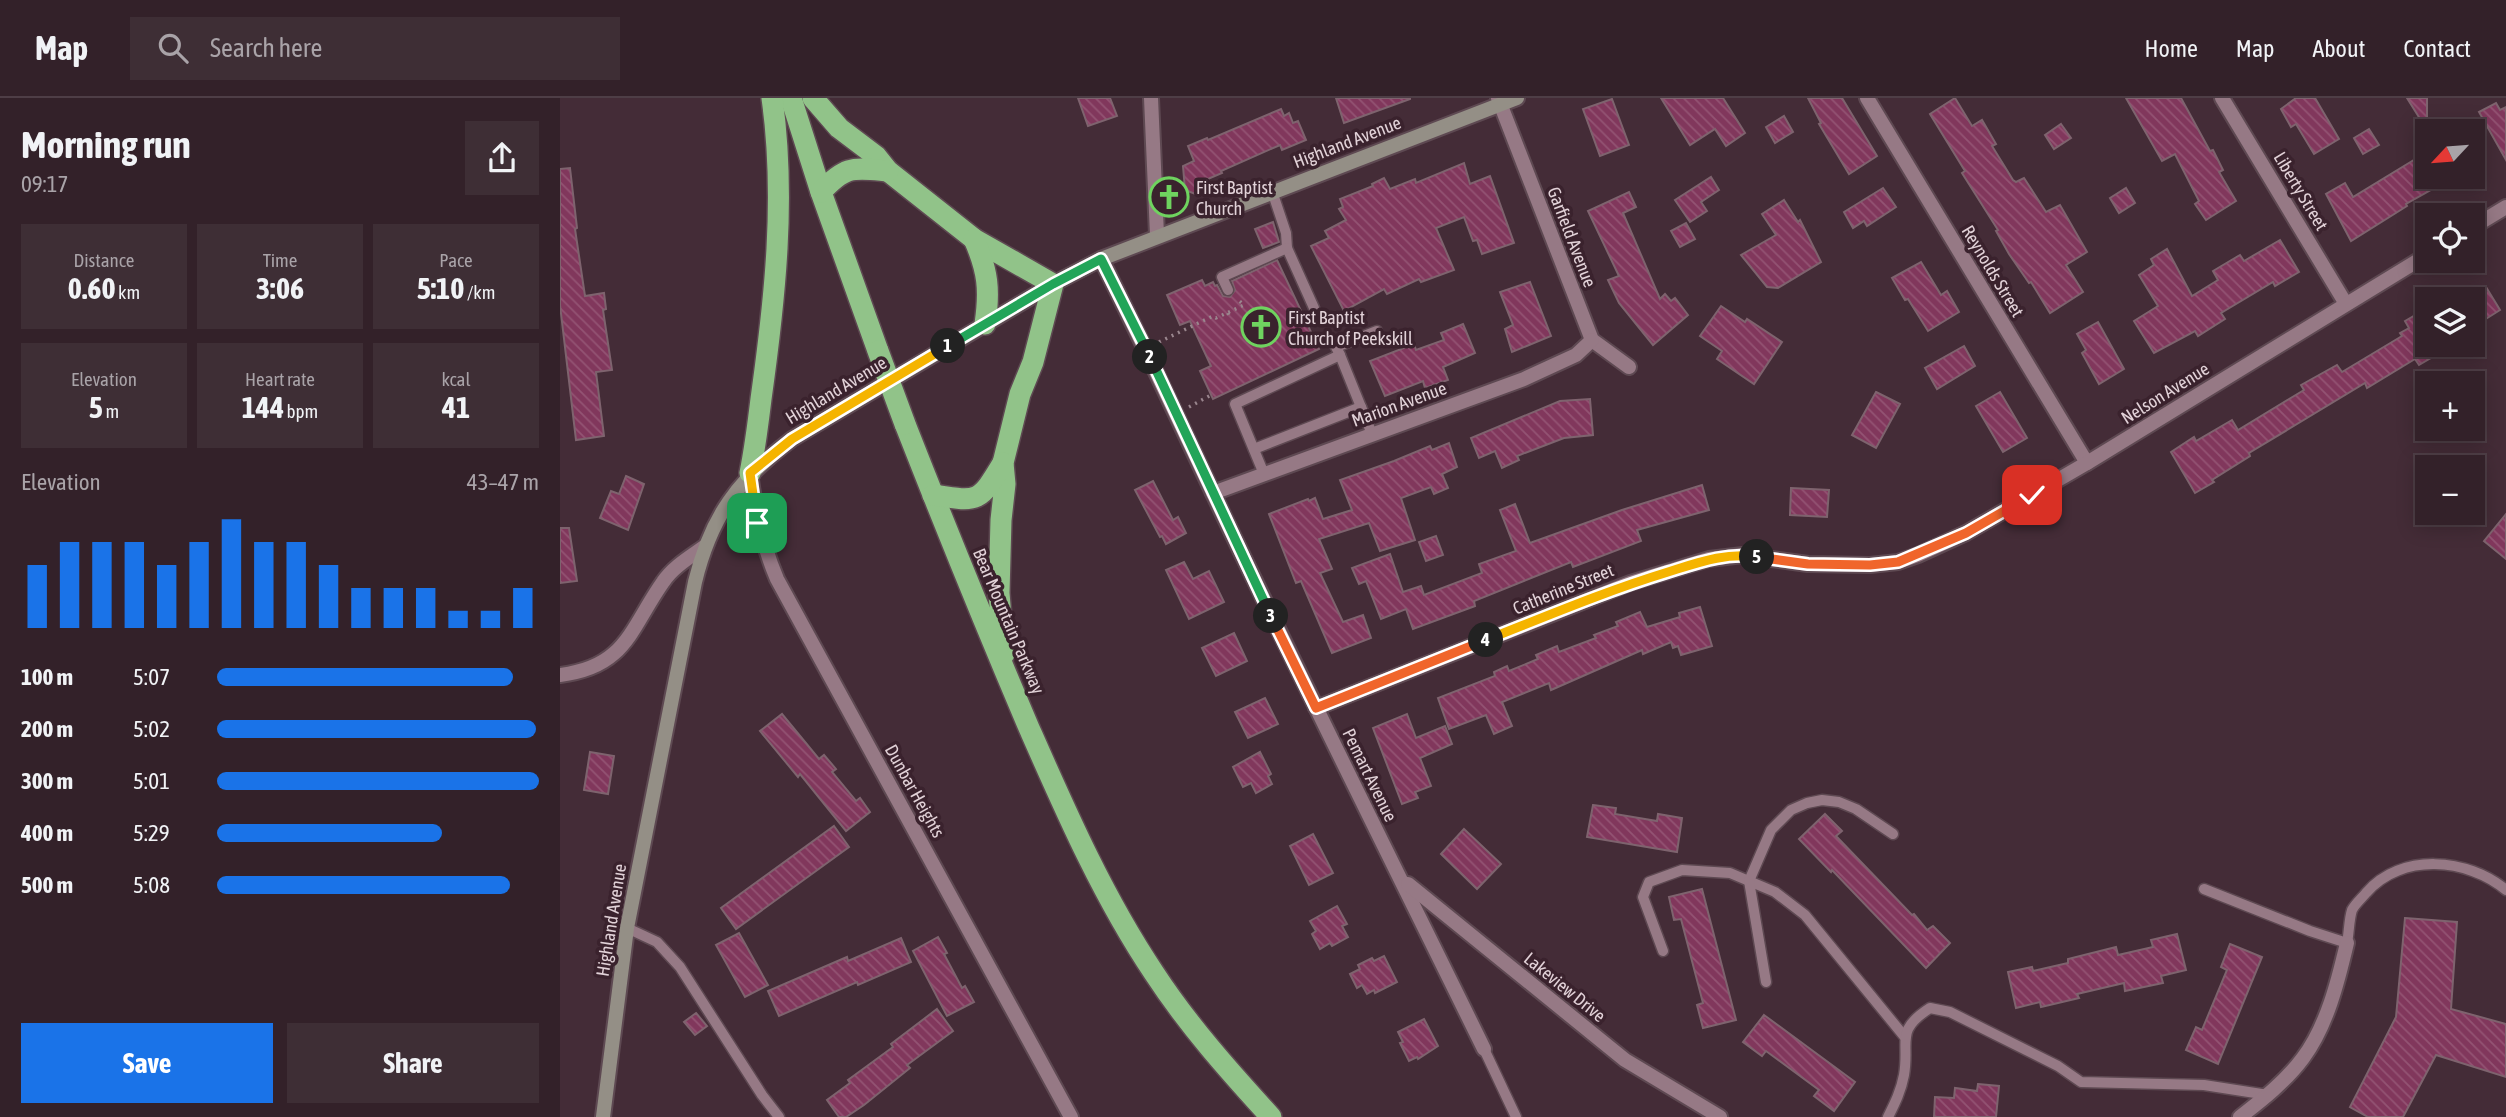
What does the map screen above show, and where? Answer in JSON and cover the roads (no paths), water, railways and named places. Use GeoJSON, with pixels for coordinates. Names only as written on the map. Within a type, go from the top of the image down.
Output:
{"type":"FeatureCollection","features":[{"type":"Feature","properties":{"kind":"highway"},"geometry":{"type":"LineString","coordinates":[[750,473],[771,337],[778,245],[777,152],[772,98]]}},
{"type":"Feature","properties":{"kind":"highway","name":"Bear Mountain Parkway"},"geometry":{"type":"LineString","coordinates":[[791,98],[821,192],[905,424],[1006,673],[1074,829],[1119,917],[1153,971],[1189,1022],[1271,1117]]}},
{"type":"Feature","properties":{"kind":"highway"},"geometry":{"type":"LineString","coordinates":[[813,98],[839,128],[876,156],[888,171],[974,239],[1053,284],[1033,362],[1020,394],[1003,463],[989,485],[977,497],[961,500],[933,495]]}},
{"type":"Feature","properties":{"kind":"highway"},"geometry":{"type":"LineString","coordinates":[[821,192],[836,176],[845,171],[888,171]]}},
{"type":"Feature","properties":{"kind":"highway"},"geometry":{"type":"LineString","coordinates":[[974,239],[988,279],[985,324]]}},
{"type":"Feature","properties":{"kind":"highway"},"geometry":{"type":"LineString","coordinates":[[1003,463],[1005,484],[1000,531],[999,593],[1006,673]]}},
{"type":"Feature","properties":{"kind":"street"},"geometry":{"type":"LineString","coordinates":[[1151,98],[1157,235]]}},
{"type":"Feature","properties":{"kind":"street","name":"Highland Avenue"},"geometry":{"type":"LineString","coordinates":[[603,1117],[627,928],[704,547],[716,522],[750,473],[792,439],[1053,284],[1101,259],[1499,101],[1517,98]]}},
{"type":"Feature","properties":{"kind":"street","name":"Reynolds Street"},"geometry":{"type":"LineString","coordinates":[[1867,98],[2087,463]]}},
{"type":"Feature","properties":{"kind":"street","name":"Liberty Street"},"geometry":{"type":"LineString","coordinates":[[2222,98],[2346,304]]}},
{"type":"Feature","properties":{"kind":"street","name":"Garfield Avenue"},"geometry":{"type":"LineString","coordinates":[[1499,101],[1592,340]]}},
{"type":"Feature","properties":{"kind":"street"},"geometry":{"type":"LineString","coordinates":[[2485,220],[2506,207]]}},
{"type":"Feature","properties":{"kind":"street","name":"Pemart Avenue"},"geometry":{"type":"LineString","coordinates":[[1101,259],[1372,824],[1484,1049]]}},
{"type":"Feature","properties":{"kind":"street","name":"Nelson Avenue"},"geometry":{"type":"LineString","coordinates":[[1918,555],[1966,533],[2087,463],[2415,262]]}},
{"type":"Feature","properties":{"kind":"street"},"geometry":{"type":"LineString","coordinates":[[1592,340],[1629,367]]}},
{"type":"Feature","properties":{"kind":"street","name":"Marion Avenue"},"geometry":{"type":"LineString","coordinates":[[1213,493],[1524,379],[1576,355],[1592,340]]}},
{"type":"Feature","properties":{"kind":"street","name":"Dunbar Heights"},"geometry":{"type":"LineString","coordinates":[[750,473],[757,523],[777,579],[1071,1117]]}},
{"type":"Feature","properties":{"kind":"street"},"geometry":{"type":"LineString","coordinates":[[560,675],[583,672],[608,659],[632,636],[663,580],[704,547]]}},
{"type":"Feature","properties":{"kind":"street","name":"Catherine Street"},"geometry":{"type":"LineString","coordinates":[[1316,708],[1630,583],[1709,559],[1743,555],[1808,564],[1870,565],[1898,562],[1918,555]]}},
{"type":"Feature","properties":{"kind":"street","name":"Lakeview Drive"},"geometry":{"type":"LineString","coordinates":[[1398,872],[1415,891],[1625,1060],[1720,1117]]}},
{"type":"Feature","properties":{"kind":"street"},"geometry":{"type":"LineString","coordinates":[[2245,1116],[2304,1058],[2323,1023],[2347,943]]}},
{"type":"Feature","properties":{"kind":"lane"},"geometry":{"type":"LineString","coordinates":[[1272,191],[1286,233],[1287,248],[1314,308]]}},
{"type":"Feature","properties":{"kind":"lane"},"geometry":{"type":"LineString","coordinates":[[1228,290],[1222,277],[1287,248]]}},
{"type":"Feature","properties":{"kind":"lane"},"geometry":{"type":"LineString","coordinates":[[1373,434],[1336,347],[1377,331]]}},
{"type":"Feature","properties":{"kind":"lane"},"geometry":{"type":"LineString","coordinates":[[1264,474],[1235,404],[1340,355]]}},
{"type":"Feature","properties":{"kind":"lane"},"geometry":{"type":"LineString","coordinates":[[1254,449],[1362,407]]}},
{"type":"Feature","properties":{"kind":"lane"},"geometry":{"type":"LineString","coordinates":[[1766,982],[1749,881],[1771,830],[1791,810],[1822,800],[1839,802],[1856,809],[1893,834]]}},
{"type":"Feature","properties":{"kind":"lane"},"geometry":{"type":"LineString","coordinates":[[2204,889],[2347,943],[2353,909],[2372,886],[2393,873],[2417,865],[2467,867],[2494,879],[2506,890]]}},
{"type":"Feature","properties":{"kind":"lane"},"geometry":{"type":"LineString","coordinates":[[1663,951],[1643,897],[1649,882],[1682,870],[1730,873],[1775,892],[1805,915],[1904,1036]]}},
{"type":"Feature","properties":{"kind":"lane"},"geometry":{"type":"LineString","coordinates":[[627,928],[657,943],[680,967],[779,1117]]}},
{"type":"Feature","properties":{"kind":"lane"},"geometry":{"type":"LineString","coordinates":[[1888,1117],[1898,1098],[1905,1073],[1904,1036],[1916,1017],[1930,1008],[1950,1012],[2058,1066],[2081,1082],[2204,1085],[2268,1095]]}},
{"type":"Feature","properties":{"kind":"lane","name":"Pemart Avenue"},"geometry":{"type":"LineString","coordinates":[[1484,1049],[1516,1117]]}},
{"type":"Feature","properties":{"kind":"place","name":"First Baptist Church"},"geometry":{"type":"Point","coordinates":[1169,197]}},
{"type":"Feature","properties":{"kind":"place","name":"First Baptist Church of Peekskill"},"geometry":{"type":"Point","coordinates":[1261,327]}}]}
